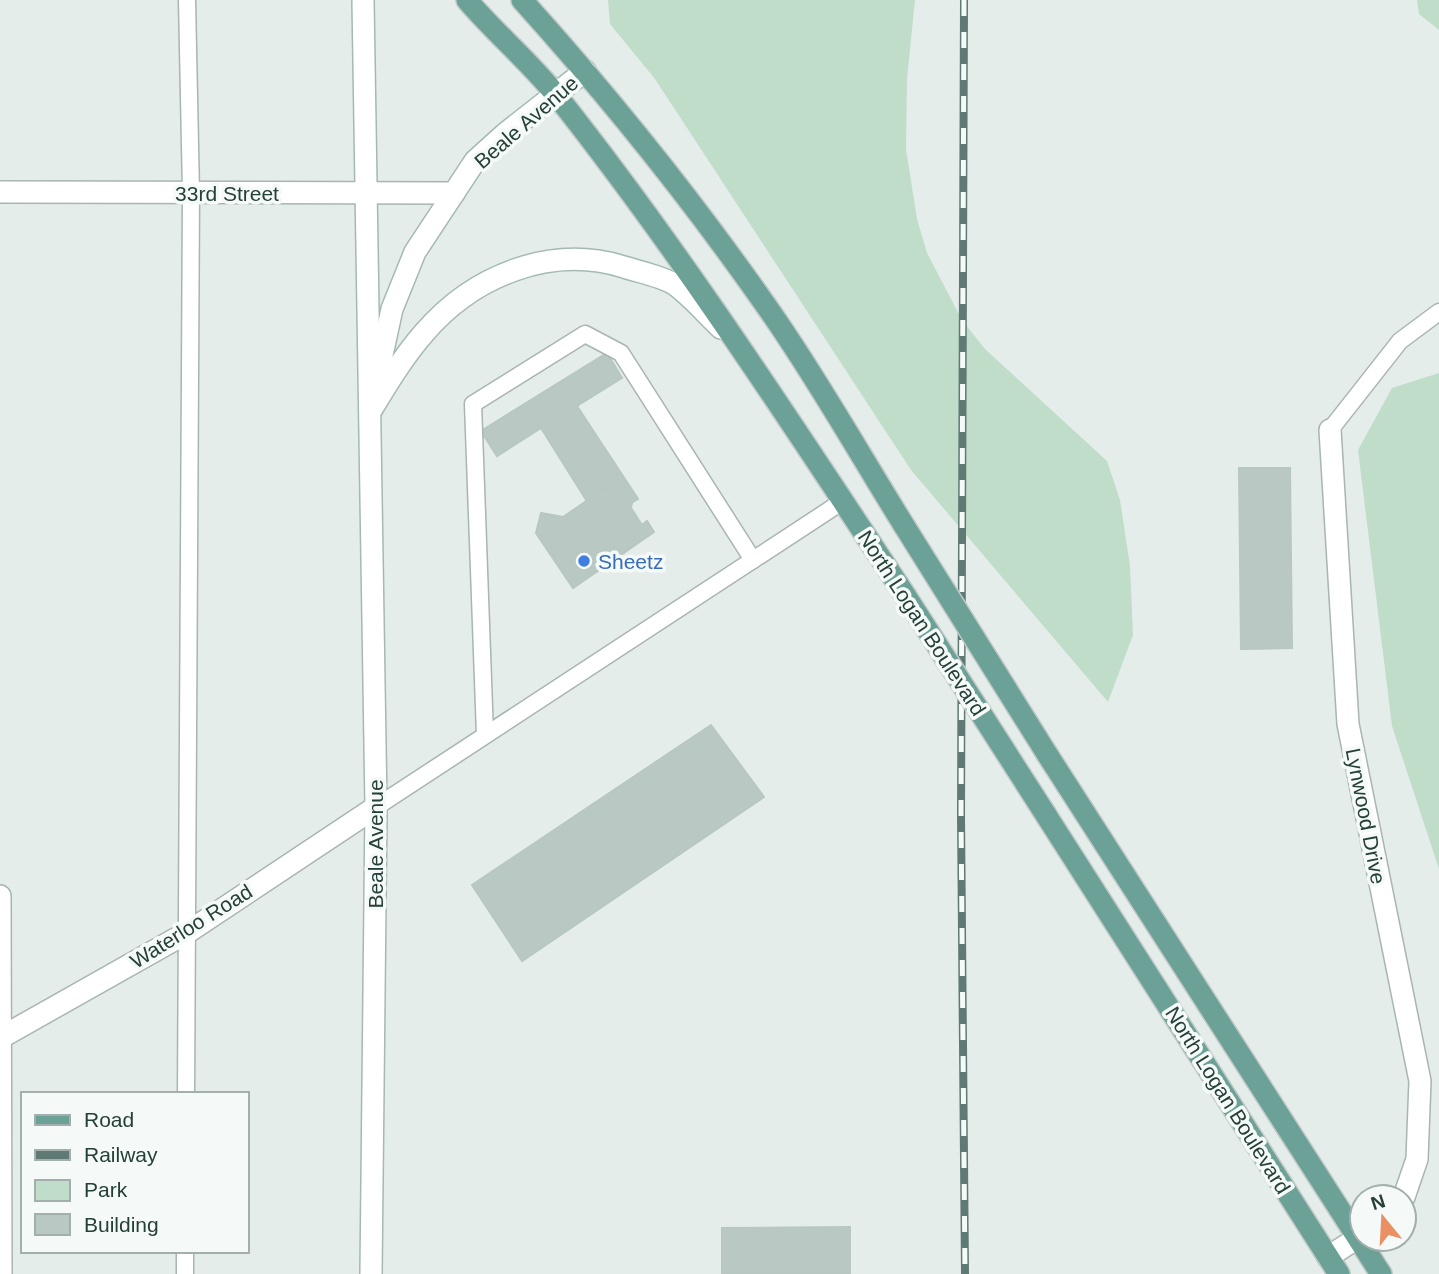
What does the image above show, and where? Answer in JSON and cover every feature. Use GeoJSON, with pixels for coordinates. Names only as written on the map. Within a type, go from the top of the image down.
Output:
{"type":"FeatureCollection","features":[{"type":"Feature","properties":{"kind":"main road","name":"Beale Avenue"},"geometry":{"type":"LineString","coordinates":[[363,0],[376,807],[371,1274]]}},
{"type":"Feature","properties":{"kind":"main road","name":"North Logan Boulevard"},"geometry":{"type":"LineString","coordinates":[[467,0],[488,26],[556,94],[741,346],[905,595],[1334,1265]]}},
{"type":"Feature","properties":{"kind":"main road","name":"Beale Avenue"},"geometry":{"type":"LineString","coordinates":[[369,414],[392,309],[415,252],[475,161],[586,71],[522,0]]}},
{"type":"Feature","properties":{"kind":"main road","name":"North Logan Boulevard"},"geometry":{"type":"LineString","coordinates":[[586,71],[666,169],[777,321],[1047,754],[1348,1218]]}},
{"type":"Feature","properties":{"kind":"main road","name":"33rd Street"},"geometry":{"type":"LineString","coordinates":[[0,192],[454,193]]}},
{"type":"Feature","properties":{"kind":"main road"},"geometry":{"type":"LineString","coordinates":[[369,414],[396,368],[425,331],[463,296],[509,270],[556,260],[603,261],[674,284],[741,346]]}},
{"type":"Feature","properties":{"kind":"main road","name":"Lynwood Drive"},"geometry":{"type":"LineString","coordinates":[[1330,430],[1348,724],[1420,1081],[1417,1159],[1409,1183]]}},
{"type":"Feature","properties":{"kind":"main road","name":"Waterloo Road"},"geometry":{"type":"LineString","coordinates":[[0,1037],[188,932],[376,807]]}},
{"type":"Feature","properties":{"kind":"main road"},"geometry":{"type":"LineString","coordinates":[[0,896],[1,1274]]}},
{"type":"Feature","properties":{"kind":"main road"},"geometry":{"type":"LineString","coordinates":[[1334,1265],[1348,1250]]}},
{"type":"Feature","properties":{"kind":"main road","name":"North Logan Boulevard"},"geometry":{"type":"LineString","coordinates":[[1369,1253],[1381,1274]]}},
{"type":"Feature","properties":{"kind":"lane"},"geometry":{"type":"LineString","coordinates":[[187,0],[191,193],[187,1092]]}},
{"type":"Feature","properties":{"kind":"lane"},"geometry":{"type":"LineString","coordinates":[[1330,430],[1399,341],[1439,312]]}},
{"type":"Feature","properties":{"kind":"lane"},"geometry":{"type":"LineString","coordinates":[[485,735],[473,404],[585,334],[621,354],[753,560]]}},
{"type":"Feature","properties":{"kind":"lane"},"geometry":{"type":"LineString","coordinates":[[376,807],[843,501]]}},
{"type":"Feature","properties":{"kind":"lane"},"geometry":{"type":"LineString","coordinates":[[185,1253],[185,1274]]}},
{"type":"Feature","properties":{"kind":"green space"},"geometry":{"type":"Polygon","coordinates":[[[608,0],[915,0],[907,79],[906,149],[917,219],[927,253],[962,320],[985,349],[1107,461],[1120,500],[1130,566],[1133,635],[1108,702],[911,470],[655,79],[610,24],[608,0]]]}},
{"type":"Feature","properties":{"kind":"green space"},"geometry":{"type":"Polygon","coordinates":[[[1417,0],[1439,0],[1439,30],[1419,14],[1417,0]]]}},
{"type":"Feature","properties":{"kind":"green space"},"geometry":{"type":"Polygon","coordinates":[[[1439,373],[1439,869],[1392,726],[1358,450],[1392,388],[1439,373]]]}},
{"type":"Feature","properties":{"kind":"building","name":"Sheetz"},"geometry":{"type":"Polygon","coordinates":[[[607,353],[622,378],[577,406],[638,499],[600,522],[541,428],[497,456],[481,431],[607,353]]]}},
{"type":"Feature","properties":{"kind":"building"},"geometry":{"type":"Polygon","coordinates":[[[1239,468],[1290,468],[1292,648],[1241,649],[1239,468]]]}},
{"type":"Feature","properties":{"kind":"building","name":"Sheetz"},"geometry":{"type":"Polygon","coordinates":[[[604,489],[633,497],[631,508],[642,525],[647,521],[654,532],[573,588],[536,533],[541,513],[563,517],[604,489]]]}},
{"type":"Feature","properties":{"kind":"building"},"geometry":{"type":"Polygon","coordinates":[[[711,725],[764,797],[522,961],[472,885],[711,725]]]}},
{"type":"Feature","properties":{"kind":"building"},"geometry":{"type":"Polygon","coordinates":[[[850,1227],[850,1274],[722,1274],[722,1228],[850,1227]]]}},
{"type":"Feature","properties":{"kind":"railway"},"geometry":{"type":"LineString","coordinates":[[964,0],[961,816],[965,1274]]}},
{"type":"Feature","properties":{"kind":"place","name":"Sheetz"},"geometry":{"type":"Point","coordinates":[584,561]}}]}
